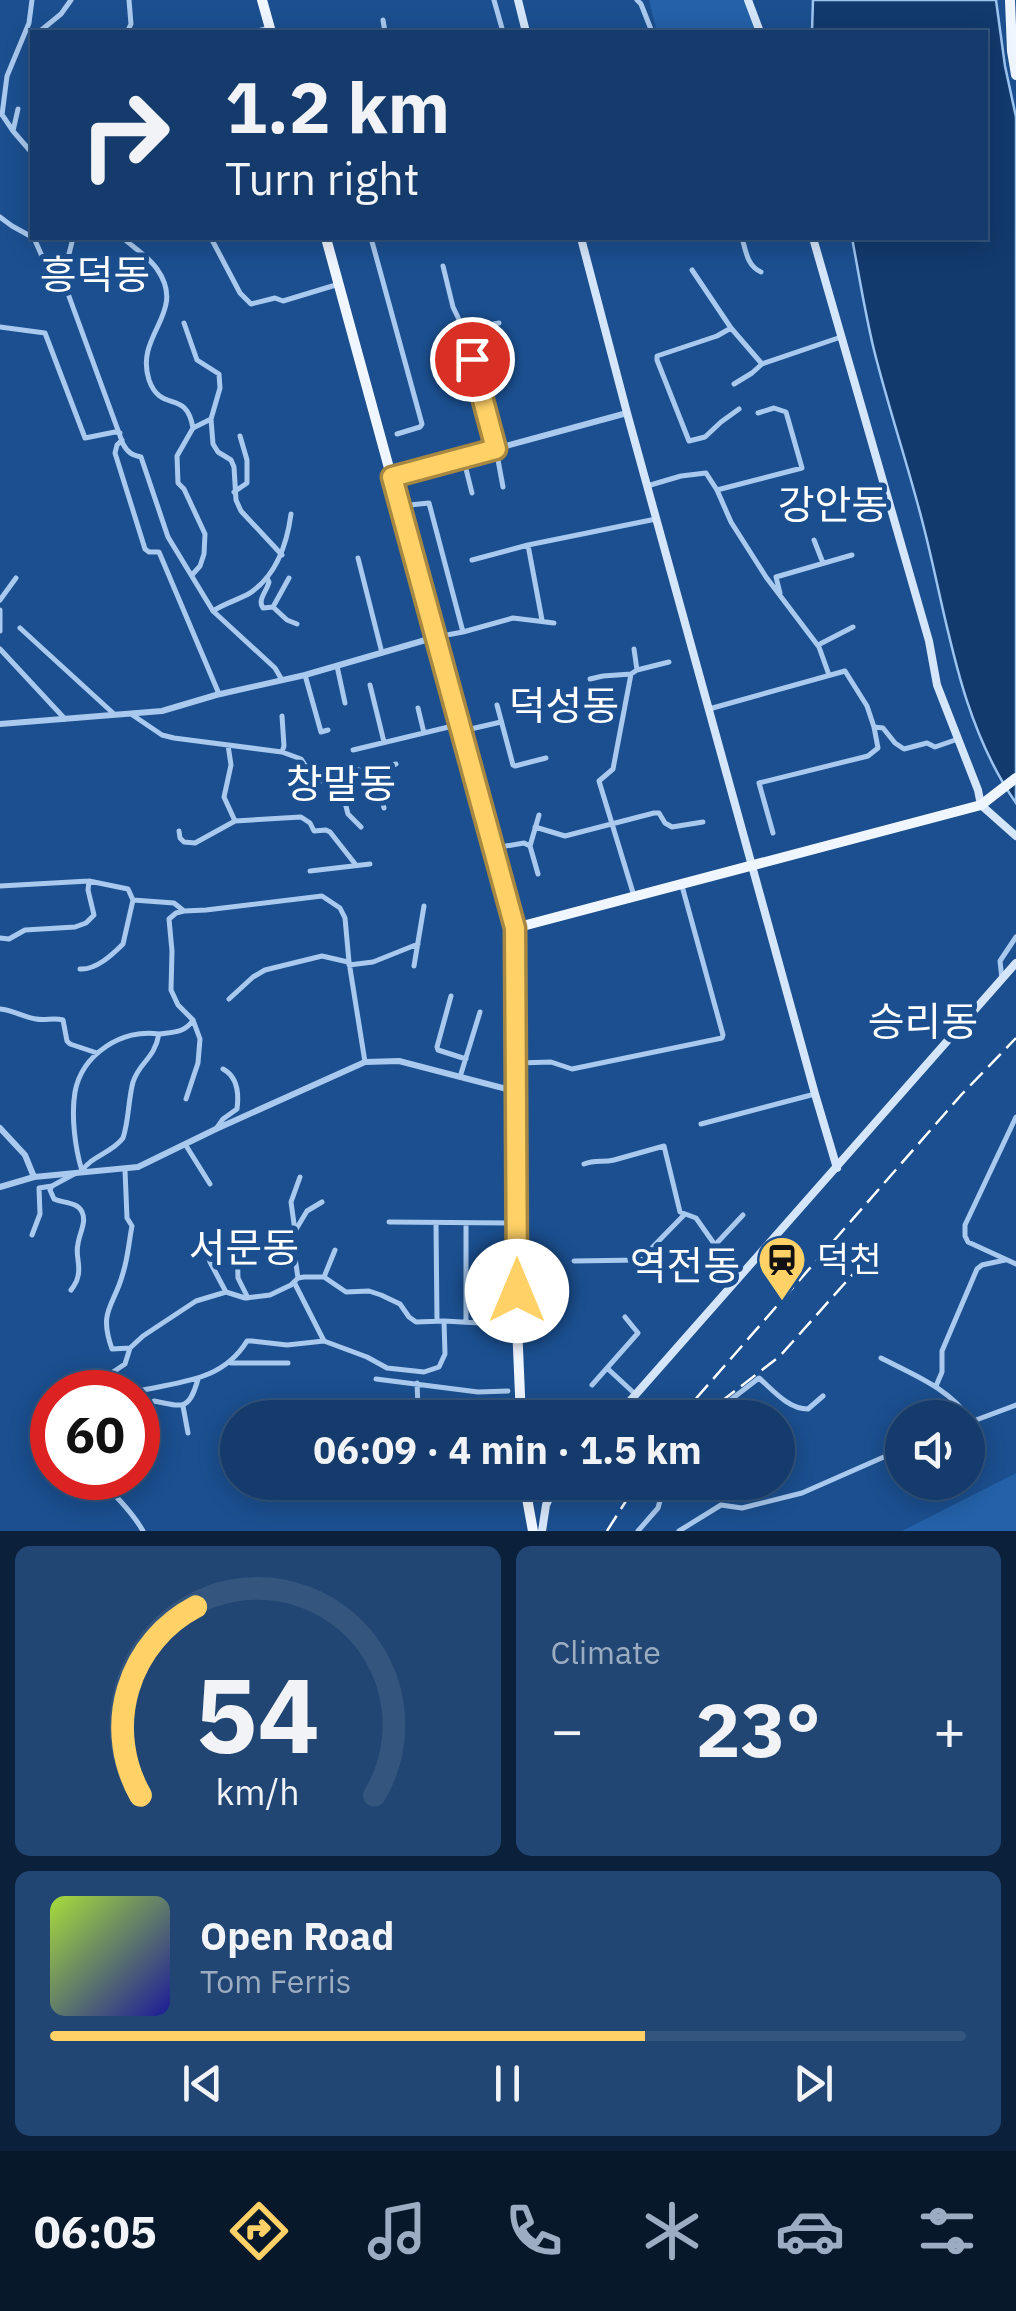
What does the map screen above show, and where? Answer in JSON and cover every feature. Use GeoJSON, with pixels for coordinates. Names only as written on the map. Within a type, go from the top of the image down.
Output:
{"type":"FeatureCollection","features":[{"type":"Feature","properties":{"kind":"main road"},"geometry":{"type":"LineString","coordinates":[[262,0],[270,30]]}},
{"type":"Feature","properties":{"kind":"main road"},"geometry":{"type":"LineString","coordinates":[[518,0],[526,30]]}},
{"type":"Feature","properties":{"kind":"main road"},"geometry":{"type":"LineString","coordinates":[[748,0],[759,30]]}},
{"type":"Feature","properties":{"kind":"main road"},"geometry":{"type":"LineString","coordinates":[[1010,0],[1016,75]]}},
{"type":"Feature","properties":{"kind":"main road"},"geometry":{"type":"LineString","coordinates":[[327,240],[515,928],[520,1400]]}},
{"type":"Feature","properties":{"kind":"main road"},"geometry":{"type":"LineString","coordinates":[[582,240],[626,413],[838,1168]]}},
{"type":"Feature","properties":{"kind":"main road"},"geometry":{"type":"LineString","coordinates":[[813,240],[929,641],[937,686],[981,806],[1016,836]]}},
{"type":"Feature","properties":{"kind":"main road"},"geometry":{"type":"LineString","coordinates":[[515,928],[981,806],[1016,778]]}},
{"type":"Feature","properties":{"kind":"main road"},"geometry":{"type":"LineString","coordinates":[[630,1400],[1016,963]]}},
{"type":"Feature","properties":{"kind":"main road"},"geometry":{"type":"LineString","coordinates":[[527,1500],[533,1531]]}},
{"type":"Feature","properties":{"kind":"main road"},"geometry":{"type":"LineString","coordinates":[[542,1531],[548,1500]]}},
{"type":"Feature","properties":{"kind":"street"},"geometry":{"type":"LineString","coordinates":[[30,150],[1,114],[7,76],[29,23],[32,0]]}},
{"type":"Feature","properties":{"kind":"street"},"geometry":{"type":"LineString","coordinates":[[41,30],[71,0]]}},
{"type":"Feature","properties":{"kind":"street"},"geometry":{"type":"LineString","coordinates":[[128,30],[129,0]]}},
{"type":"Feature","properties":{"kind":"street"},"geometry":{"type":"LineString","coordinates":[[494,0],[502,30]]}},
{"type":"Feature","properties":{"kind":"street"},"geometry":{"type":"LineString","coordinates":[[637,0],[651,30]]}},
{"type":"Feature","properties":{"kind":"street"},"geometry":{"type":"LineString","coordinates":[[383,20],[384,30]]}},
{"type":"Feature","properties":{"kind":"street"},"geometry":{"type":"LineString","coordinates":[[21,41],[30,39]]}},
{"type":"Feature","properties":{"kind":"street"},"geometry":{"type":"LineString","coordinates":[[13,131],[18,109]]}},
{"type":"Feature","properties":{"kind":"street"},"geometry":{"type":"LineString","coordinates":[[0,217],[30,235]]}},
{"type":"Feature","properties":{"kind":"street"},"geometry":{"type":"LineString","coordinates":[[34,240],[45,263],[59,269],[127,451],[142,457],[168,537],[213,611],[282,680]]}},
{"type":"Feature","properties":{"kind":"street"},"geometry":{"type":"LineString","coordinates":[[59,269],[66,262],[72,240]]}},
{"type":"Feature","properties":{"kind":"street"},"geometry":{"type":"LineString","coordinates":[[125,240],[154,265],[165,287],[166,313],[146,352],[149,380],[156,394],[188,410],[193,428]]}},
{"type":"Feature","properties":{"kind":"street"},"geometry":{"type":"LineString","coordinates":[[212,240],[250,304],[276,298],[282,301],[339,284]]}},
{"type":"Feature","properties":{"kind":"street"},"geometry":{"type":"LineString","coordinates":[[372,240],[422,424],[397,434]]}},
{"type":"Feature","properties":{"kind":"street"},"geometry":{"type":"LineString","coordinates":[[742,240],[748,262],[761,272]]}},
{"type":"Feature","properties":{"kind":"street"},"geometry":{"type":"LineString","coordinates":[[442,266],[453,308],[464,330],[503,487]]}},
{"type":"Feature","properties":{"kind":"street"},"geometry":{"type":"LineString","coordinates":[[692,270],[731,328],[762,364]]}},
{"type":"Feature","properties":{"kind":"street"},"geometry":{"type":"LineString","coordinates":[[464,330],[499,323]]}},
{"type":"Feature","properties":{"kind":"street"},"geometry":{"type":"LineString","coordinates":[[184,324],[198,360],[220,374],[211,418],[213,444],[234,467],[234,492],[241,511],[282,554]]}},
{"type":"Feature","properties":{"kind":"street"},"geometry":{"type":"LineString","coordinates":[[0,327],[45,333],[86,438],[121,437]]}},
{"type":"Feature","properties":{"kind":"street"},"geometry":{"type":"LineString","coordinates":[[731,328],[657,356],[657,360],[690,441],[706,437],[739,409]]}},
{"type":"Feature","properties":{"kind":"street"},"geometry":{"type":"LineString","coordinates":[[734,384],[762,364],[841,338]]}},
{"type":"Feature","properties":{"kind":"street"},"geometry":{"type":"LineString","coordinates":[[717,490],[802,468],[786,412],[774,408],[758,413]]}},
{"type":"Feature","properties":{"kind":"street"},"geometry":{"type":"LineString","coordinates":[[392,477],[626,413]]}},
{"type":"Feature","properties":{"kind":"street"},"geometry":{"type":"LineString","coordinates":[[192,574],[200,566],[206,534],[178,483],[177,456],[193,428],[211,418]]}},
{"type":"Feature","properties":{"kind":"street"},"geometry":{"type":"LineString","coordinates":[[234,492],[247,484],[240,436]]}},
{"type":"Feature","properties":{"kind":"street"},"geometry":{"type":"LineString","coordinates":[[121,437],[116,453],[145,549],[159,552],[220,694]]}},
{"type":"Feature","properties":{"kind":"street"},"geometry":{"type":"LineString","coordinates":[[464,458],[472,493]]}},
{"type":"Feature","properties":{"kind":"street"},"geometry":{"type":"LineString","coordinates":[[647,486],[706,473],[731,522],[818,645],[829,675]]}},
{"type":"Feature","properties":{"kind":"street"},"geometry":{"type":"LineString","coordinates":[[400,506],[429,503],[462,632]]}},
{"type":"Feature","properties":{"kind":"street"},"geometry":{"type":"LineString","coordinates":[[213,611],[254,590],[266,578],[282,554],[291,514]]}},
{"type":"Feature","properties":{"kind":"street"},"geometry":{"type":"LineString","coordinates":[[472,560],[656,519]]}},
{"type":"Feature","properties":{"kind":"street"},"geometry":{"type":"LineString","coordinates":[[814,540],[823,563]]}},
{"type":"Feature","properties":{"kind":"street"},"geometry":{"type":"LineString","coordinates":[[528,545],[542,620]]}},
{"type":"Feature","properties":{"kind":"street"},"geometry":{"type":"LineString","coordinates":[[780,596],[776,577],[852,554]]}},
{"type":"Feature","properties":{"kind":"street"},"geometry":{"type":"LineString","coordinates":[[358,558],[382,653]]}},
{"type":"Feature","properties":{"kind":"street"},"geometry":{"type":"LineString","coordinates":[[0,600],[16,578]]}},
{"type":"Feature","properties":{"kind":"street"},"geometry":{"type":"LineString","coordinates":[[266,578],[269,582],[260,601],[262,608],[273,606],[290,578]]}},
{"type":"Feature","properties":{"kind":"street"},"geometry":{"type":"LineString","coordinates":[[273,606],[297,624]]}},
{"type":"Feature","properties":{"kind":"street"},"geometry":{"type":"LineString","coordinates":[[0,610],[0,631]]}},
{"type":"Feature","properties":{"kind":"street"},"geometry":{"type":"LineString","coordinates":[[0,724],[162,710],[513,618],[554,623]]}},
{"type":"Feature","properties":{"kind":"street"},"geometry":{"type":"LineString","coordinates":[[818,645],[853,627]]}},
{"type":"Feature","properties":{"kind":"street"},"geometry":{"type":"LineString","coordinates":[[20,628],[115,714]]}},
{"type":"Feature","properties":{"kind":"street"},"geometry":{"type":"LineString","coordinates":[[0,648],[65,718]]}},
{"type":"Feature","properties":{"kind":"street"},"geometry":{"type":"LineString","coordinates":[[634,649],[634,672],[613,770],[599,781],[634,896]]}},
{"type":"Feature","properties":{"kind":"street"},"geometry":{"type":"LineString","coordinates":[[590,679],[669,662]]}},
{"type":"Feature","properties":{"kind":"street"},"geometry":{"type":"LineString","coordinates":[[337,666],[345,702]]}},
{"type":"Feature","properties":{"kind":"street"},"geometry":{"type":"LineString","coordinates":[[709,709],[845,671],[867,706],[878,748],[868,756],[759,783],[773,833]]}},
{"type":"Feature","properties":{"kind":"street"},"geometry":{"type":"LineString","coordinates":[[305,675],[321,732],[328,730]]}},
{"type":"Feature","properties":{"kind":"street"},"geometry":{"type":"LineString","coordinates":[[370,684],[384,742]]}},
{"type":"Feature","properties":{"kind":"street"},"geometry":{"type":"LineString","coordinates":[[497,706],[513,764],[546,758]]}},
{"type":"Feature","properties":{"kind":"street"},"geometry":{"type":"LineString","coordinates":[[418,708],[424,733]]}},
{"type":"Feature","properties":{"kind":"street"},"geometry":{"type":"LineString","coordinates":[[131,714],[162,736],[282,752],[301,759],[312,774],[343,795],[348,814],[361,827]]}},
{"type":"Feature","properties":{"kind":"street"},"geometry":{"type":"LineString","coordinates":[[282,716],[282,752]]}},
{"type":"Feature","properties":{"kind":"street"},"geometry":{"type":"LineString","coordinates":[[353,750],[424,733],[501,722]]}},
{"type":"Feature","properties":{"kind":"street"},"geometry":{"type":"LineString","coordinates":[[874,727],[882,728],[904,749],[927,743],[935,747],[958,740]]}},
{"type":"Feature","properties":{"kind":"street"},"geometry":{"type":"LineString","coordinates":[[228,745],[231,765],[224,798],[235,821]]}},
{"type":"Feature","properties":{"kind":"street"},"geometry":{"type":"LineString","coordinates":[[354,769],[365,772],[396,764]]}},
{"type":"Feature","properties":{"kind":"street"},"geometry":{"type":"LineString","coordinates":[[375,770],[384,808]]}},
{"type":"Feature","properties":{"kind":"street"},"geometry":{"type":"LineString","coordinates":[[535,826],[566,836],[654,812],[672,827],[704,822]]}},
{"type":"Feature","properties":{"kind":"street"},"geometry":{"type":"LineString","coordinates":[[538,874],[530,846],[539,814]]}},
{"type":"Feature","properties":{"kind":"street"},"geometry":{"type":"LineString","coordinates":[[179,831],[184,842],[195,843],[235,821],[301,817],[314,831],[330,832],[356,866]]}},
{"type":"Feature","properties":{"kind":"street"},"geometry":{"type":"LineString","coordinates":[[494,848],[524,843],[530,846]]}},
{"type":"Feature","properties":{"kind":"street"},"geometry":{"type":"LineString","coordinates":[[310,871],[370,864]]}},
{"type":"Feature","properties":{"kind":"street"},"geometry":{"type":"LineString","coordinates":[[0,938],[9,939],[25,930],[86,924],[94,915],[89,881]]}},
{"type":"Feature","properties":{"kind":"street"},"geometry":{"type":"LineString","coordinates":[[0,886],[89,881],[128,888],[132,900],[124,944],[94,967],[80,969]]}},
{"type":"Feature","properties":{"kind":"street"},"geometry":{"type":"LineString","coordinates":[[518,1064],[551,1062],[572,1069],[722,1038],[681,884]]}},
{"type":"Feature","properties":{"kind":"street"},"geometry":{"type":"LineString","coordinates":[[186,1098],[200,1038],[193,1020],[171,990],[169,920],[184,910],[322,896],[340,908],[345,918],[365,1062]]}},
{"type":"Feature","properties":{"kind":"street"},"geometry":{"type":"LineString","coordinates":[[132,900],[174,903],[184,910]]}},
{"type":"Feature","properties":{"kind":"street"},"geometry":{"type":"LineString","coordinates":[[414,966],[424,906]]}},
{"type":"Feature","properties":{"kind":"street"},"geometry":{"type":"LineString","coordinates":[[1002,979],[999,964],[1016,937]]}},
{"type":"Feature","properties":{"kind":"street"},"geometry":{"type":"LineString","coordinates":[[230,1000],[265,970],[322,956],[349,964],[373,962],[418,944]]}},
{"type":"Feature","properties":{"kind":"street"},"geometry":{"type":"LineString","coordinates":[[451,996],[437,1047],[466,1058]]}},
{"type":"Feature","properties":{"kind":"street"},"geometry":{"type":"LineString","coordinates":[[0,1009],[37,1019],[58,1017],[63,1020],[70,1044],[98,1053]]}},
{"type":"Feature","properties":{"kind":"street"},"geometry":{"type":"LineString","coordinates":[[460,1077],[480,1012]]}},
{"type":"Feature","properties":{"kind":"street"},"geometry":{"type":"LineString","coordinates":[[79,1172],[74,1147],[75,1090],[98,1053],[113,1041],[182,1030],[193,1020]]}},
{"type":"Feature","properties":{"kind":"street"},"geometry":{"type":"LineString","coordinates":[[32,1235],[41,1208],[39,1188],[70,1178],[123,1138],[134,1080],[153,1055],[159,1034]]}},
{"type":"Feature","properties":{"kind":"street"},"geometry":{"type":"LineString","coordinates":[[0,1187],[34,1177],[125,1170],[147,1164],[365,1062],[400,1061],[518,1092]]}},
{"type":"Feature","properties":{"kind":"street"},"geometry":{"type":"LineString","coordinates":[[216,1129],[238,1104],[232,1074],[223,1070]]}},
{"type":"Feature","properties":{"kind":"street"},"geometry":{"type":"LineString","coordinates":[[702,1124],[815,1094]]}},
{"type":"Feature","properties":{"kind":"street"},"geometry":{"type":"LineString","coordinates":[[1016,1117],[965,1225],[968,1242],[1016,1264]]}},
{"type":"Feature","properties":{"kind":"street"},"geometry":{"type":"LineString","coordinates":[[0,1128],[25,1155],[34,1177]]}},
{"type":"Feature","properties":{"kind":"street"},"geometry":{"type":"LineString","coordinates":[[186,1144],[210,1184]]}},
{"type":"Feature","properties":{"kind":"street"},"geometry":{"type":"LineString","coordinates":[[584,1164],[664,1146],[680,1212],[696,1218],[714,1245],[743,1274]]}},
{"type":"Feature","properties":{"kind":"street"},"geometry":{"type":"LineString","coordinates":[[125,1170],[127,1218],[132,1226],[123,1274],[106,1316],[112,1349],[130,1348],[196,1301],[226,1292],[248,1298],[278,1293],[296,1280],[324,1277],[346,1292],[369,1291],[390,1299],[416,1322],[518,1325]]}},
{"type":"Feature","properties":{"kind":"street"},"geometry":{"type":"LineString","coordinates":[[300,1178],[291,1202],[296,1231],[296,1280],[324,1341]]}},
{"type":"Feature","properties":{"kind":"street"},"geometry":{"type":"LineString","coordinates":[[52,1186],[54,1199],[79,1207],[83,1214],[76,1248],[78,1276],[72,1290]]}},
{"type":"Feature","properties":{"kind":"street"},"geometry":{"type":"LineString","coordinates":[[296,1231],[307,1211],[322,1202]]}},
{"type":"Feature","properties":{"kind":"street"},"geometry":{"type":"LineString","coordinates":[[574,1261],[640,1260],[684,1215]]}},
{"type":"Feature","properties":{"kind":"street"},"geometry":{"type":"LineString","coordinates":[[714,1245],[742,1215]]}},
{"type":"Feature","properties":{"kind":"street"},"geometry":{"type":"LineString","coordinates":[[389,1222],[517,1223]]}},
{"type":"Feature","properties":{"kind":"street"},"geometry":{"type":"LineString","coordinates":[[230,1363],[247,1341],[287,1345],[324,1341],[367,1356],[387,1368],[424,1372],[438,1367],[444,1359],[436,1222]]}},
{"type":"Feature","properties":{"kind":"street"},"geometry":{"type":"LineString","coordinates":[[466,1223],[466,1322]]}},
{"type":"Feature","properties":{"kind":"street"},"geometry":{"type":"LineString","coordinates":[[237,1242],[238,1278],[248,1298]]}},
{"type":"Feature","properties":{"kind":"street"},"geometry":{"type":"LineString","coordinates":[[204,1244],[226,1292]]}},
{"type":"Feature","properties":{"kind":"street"},"geometry":{"type":"LineString","coordinates":[[324,1277],[335,1250]]}},
{"type":"Feature","properties":{"kind":"street"},"geometry":{"type":"LineString","coordinates":[[936,1386],[942,1372],[942,1350],[977,1269],[982,1264],[1005,1260]]}},
{"type":"Feature","properties":{"kind":"street"},"geometry":{"type":"LineString","coordinates":[[592,1385],[638,1333],[625,1317]]}},
{"type":"Feature","properties":{"kind":"street"},"geometry":{"type":"LineString","coordinates":[[116,1370],[125,1364],[130,1348]]}},
{"type":"Feature","properties":{"kind":"street"},"geometry":{"type":"LineString","coordinates":[[882,1358],[936,1386],[952,1400]]}},
{"type":"Feature","properties":{"kind":"street"},"geometry":{"type":"LineString","coordinates":[[160,1386],[198,1378],[230,1363],[288,1362]]}},
{"type":"Feature","properties":{"kind":"street"},"geometry":{"type":"LineString","coordinates":[[607,1368],[636,1394]]}},
{"type":"Feature","properties":{"kind":"street"},"geometry":{"type":"LineString","coordinates":[[160,1403],[183,1406],[194,1394],[198,1378]]}},
{"type":"Feature","properties":{"kind":"street"},"geometry":{"type":"LineString","coordinates":[[376,1378],[478,1392],[508,1391]]}},
{"type":"Feature","properties":{"kind":"street"},"geometry":{"type":"LineString","coordinates":[[731,1400],[760,1378],[785,1400]]}},
{"type":"Feature","properties":{"kind":"street"},"geometry":{"type":"LineString","coordinates":[[417,1384],[418,1400]]}},
{"type":"Feature","properties":{"kind":"street"},"geometry":{"type":"LineString","coordinates":[[795,1406],[808,1409],[823,1396]]}},
{"type":"Feature","properties":{"kind":"street"},"geometry":{"type":"LineString","coordinates":[[985,1416],[1016,1405]]}},
{"type":"Feature","properties":{"kind":"street"},"geometry":{"type":"LineString","coordinates":[[183,1406],[188,1434]]}},
{"type":"Feature","properties":{"kind":"street"},"geometry":{"type":"LineString","coordinates":[[680,1531],[721,1505],[742,1508],[804,1492],[885,1456]]}},
{"type":"Feature","properties":{"kind":"street"},"geometry":{"type":"LineString","coordinates":[[117,1500],[134,1514],[143,1531]]}},
{"type":"Feature","properties":{"kind":"street"},"geometry":{"type":"LineString","coordinates":[[638,1531],[660,1500]]}},
{"type":"Feature","properties":{"kind":"shaded area"},"geometry":{"type":"Polygon","coordinates":[[[649,0],[745,0],[754,30],[656,30],[649,0]]]}},
{"type":"Feature","properties":{"kind":"shaded area"},"geometry":{"type":"Polygon","coordinates":[[[813,0],[996,0],[1016,117],[1016,803],[981,739],[968,705],[874,350],[852,240],[988,240],[988,30],[812,30],[813,0]]]}},
{"type":"Feature","properties":{"kind":"shaded area"},"geometry":{"type":"Polygon","coordinates":[[[1016,1473],[1016,1531],[902,1531],[963,1500],[985,1500],[985,1489],[1016,1473]]]}},
{"type":"Feature","properties":{"kind":"railway"},"geometry":{"type":"LineString","coordinates":[[695,1400],[962,1094],[1016,1038]]}},
{"type":"Feature","properties":{"kind":"railway"},"geometry":{"type":"LineString","coordinates":[[723,1400],[780,1356],[869,1256]]}},
{"type":"Feature","properties":{"kind":"railway"},"geometry":{"type":"LineString","coordinates":[[607,1531],[627,1500]]}},
{"type":"Feature","properties":{"kind":"place","name":"덕천"},"geometry":{"type":"Point","coordinates":[782,1302]}},
{"type":"Feature","properties":{"kind":"district","name":"흥덕동"},"geometry":{"type":"Point","coordinates":[95,275]}},
{"type":"Feature","properties":{"kind":"district","name":"강안동"},"geometry":{"type":"Point","coordinates":[833,505]}},
{"type":"Feature","properties":{"kind":"district","name":"덕성동"},"geometry":{"type":"Point","coordinates":[564,706]}},
{"type":"Feature","properties":{"kind":"district","name":"창말동"},"geometry":{"type":"Point","coordinates":[341,784]}},
{"type":"Feature","properties":{"kind":"district","name":"승리동"},"geometry":{"type":"Point","coordinates":[923,1022]}},
{"type":"Feature","properties":{"kind":"district","name":"서문동"},"geometry":{"type":"Point","coordinates":[244,1248]}},
{"type":"Feature","properties":{"kind":"district","name":"역전동"},"geometry":{"type":"Point","coordinates":[685,1266]}},
{"type":"Feature","properties":{"kind":"route"},"geometry":{"type":"LineString","coordinates":[[472,359],[496,449],[392,477],[515,928],[517,1291]]}}]}
